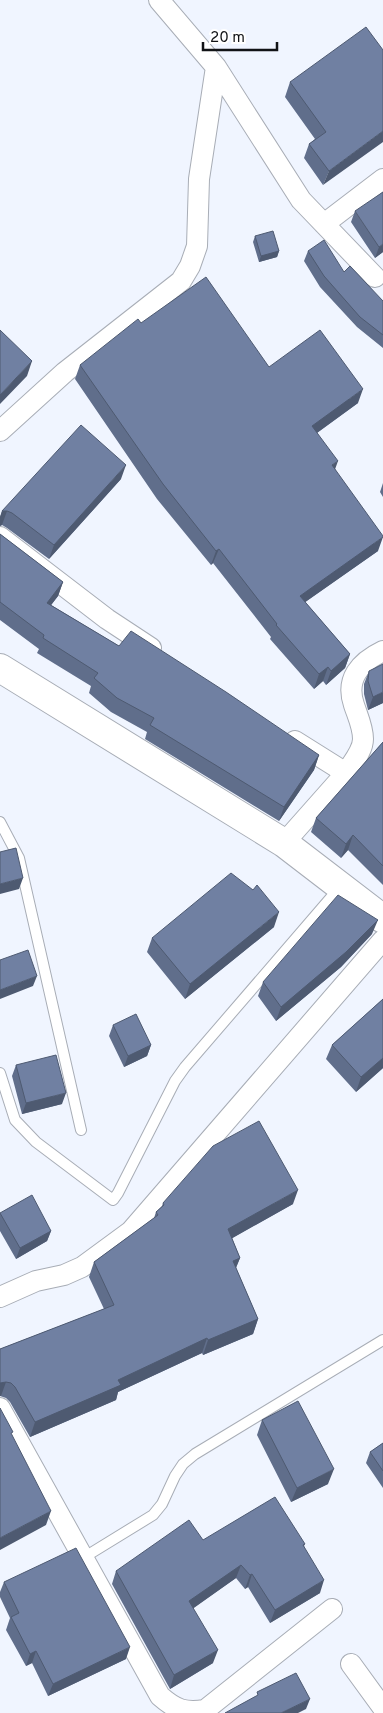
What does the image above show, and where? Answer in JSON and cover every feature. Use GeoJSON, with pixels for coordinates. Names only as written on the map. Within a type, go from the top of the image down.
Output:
{"type":"FeatureCollection","features":[{"type":"Feature","properties":{"kind":"street"},"geometry":{"type":"LineString","coordinates":[[159,0],[216,68],[301,200],[375,276]]}},
{"type":"Feature","properties":{"kind":"street"},"geometry":{"type":"LineString","coordinates":[[0,431],[65,372],[180,281],[190,266],[197,246],[198,179],[216,68]]}},
{"type":"Feature","properties":{"kind":"street"},"geometry":{"type":"LineString","coordinates":[[324,224],[383,179]]}},
{"type":"Feature","properties":{"kind":"street"},"geometry":{"type":"LineString","coordinates":[[0,537],[107,619],[164,656]]}},
{"type":"Feature","properties":{"kind":"street"},"geometry":{"type":"LineString","coordinates":[[284,843],[346,773],[360,749],[363,741],[362,728],[350,691],[354,676],[363,664],[383,650]]}},
{"type":"Feature","properties":{"kind":"street"},"geometry":{"type":"LineString","coordinates":[[0,668],[284,843],[383,920]]}},
{"type":"Feature","properties":{"kind":"street"},"geometry":{"type":"LineString","coordinates":[[280,731],[346,773]]}},
{"type":"Feature","properties":{"kind":"street"},"geometry":{"type":"LineString","coordinates":[[0,1297],[36,1281],[64,1275],[82,1267],[131,1231],[383,940]]}},
{"type":"Feature","properties":{"kind":"street"},"geometry":{"type":"LineString","coordinates":[[0,1408],[160,1696],[172,1707],[190,1712],[205,1710],[332,1609]]}},
{"type":"Feature","properties":{"kind":"street"},"geometry":{"type":"LineString","coordinates":[[351,1664],[383,1708]]}},
{"type":"Feature","properties":{"kind":"lane"},"geometry":{"type":"LineString","coordinates":[[0,822],[19,858],[82,1130]]}},
{"type":"Feature","properties":{"kind":"lane"},"geometry":{"type":"LineString","coordinates":[[0,1073],[15,1120],[36,1142],[113,1200],[118,1194],[175,1081],[184,1067],[340,886]]}},
{"type":"Feature","properties":{"kind":"lane"},"geometry":{"type":"LineString","coordinates":[[83,1558],[153,1515],[162,1504],[175,1476],[183,1464],[195,1454],[383,1340]]}},
{"type":"Feature","properties":{"kind":"building"},"geometry":{"type":"Polygon","coordinates":[[[366,27],[383,50],[383,131],[329,171],[309,144],[326,132],[290,82],[366,27]]]}},
{"type":"Feature","properties":{"kind":"building"},"geometry":{"type":"Polygon","coordinates":[[[383,192],[383,244],[379,247],[355,211],[383,192]]]}},
{"type":"Feature","properties":{"kind":"building"},"geometry":{"type":"Polygon","coordinates":[[[273,231],[279,251],[261,256],[255,236],[273,231]]]}},
{"type":"Feature","properties":{"kind":"building"},"geometry":{"type":"Polygon","coordinates":[[[324,240],[344,272],[350,266],[383,301],[383,335],[360,317],[324,276],[308,251],[324,240]]]}},
{"type":"Feature","properties":{"kind":"building"},"geometry":{"type":"Polygon","coordinates":[[[206,277],[269,367],[320,330],[363,389],[312,426],[338,461],[332,465],[383,536],[300,596],[350,654],[331,671],[328,667],[319,674],[276,625],[219,549],[216,551],[163,484],[80,365],[138,319],[141,323],[206,277]]]}},
{"type":"Feature","properties":{"kind":"building"},"geometry":{"type":"Polygon","coordinates":[[[0,330],[32,361],[0,395],[0,330]]]}},
{"type":"Feature","properties":{"kind":"building"},"geometry":{"type":"Polygon","coordinates":[[[81,425],[126,465],[54,545],[12,513],[2,511],[81,425]]]}},
{"type":"Feature","properties":{"kind":"building"},"geometry":{"type":"Polygon","coordinates":[[[0,534],[63,582],[47,603],[119,646],[131,631],[319,755],[284,807],[150,725],[154,718],[117,698],[94,678],[98,673],[43,638],[44,635],[0,602],[0,534]]]}},
{"type":"Feature","properties":{"kind":"building"},"geometry":{"type":"Polygon","coordinates":[[[383,664],[383,692],[373,697],[368,681],[369,671],[383,664]]]}},
{"type":"Feature","properties":{"kind":"building"},"geometry":{"type":"Polygon","coordinates":[[[383,742],[383,866],[353,835],[346,844],[316,818],[383,742]]]}},
{"type":"Feature","properties":{"kind":"building"},"geometry":{"type":"Polygon","coordinates":[[[16,848],[23,878],[0,884],[0,852],[16,848]]]}},
{"type":"Feature","properties":{"kind":"building"},"geometry":{"type":"Polygon","coordinates":[[[231,873],[253,890],[257,885],[279,912],[190,984],[152,938],[231,873]]]}},
{"type":"Feature","properties":{"kind":"building"},"geometry":{"type":"Polygon","coordinates":[[[338,895],[378,920],[346,952],[281,1007],[263,982],[338,895]]]}},
{"type":"Feature","properties":{"kind":"building"},"geometry":{"type":"Polygon","coordinates":[[[28,950],[37,976],[0,990],[0,960],[28,950]]]}},
{"type":"Feature","properties":{"kind":"building"},"geometry":{"type":"Polygon","coordinates":[[[383,999],[383,1058],[361,1077],[332,1045],[383,999]]]}},
{"type":"Feature","properties":{"kind":"building"},"geometry":{"type":"Polygon","coordinates":[[[136,1014],[151,1045],[128,1056],[113,1025],[136,1014]]]}},
{"type":"Feature","properties":{"kind":"building"},"geometry":{"type":"Polygon","coordinates":[[[56,1055],[66,1093],[26,1103],[16,1065],[56,1055]]]}},
{"type":"Feature","properties":{"kind":"building"},"geometry":{"type":"Polygon","coordinates":[[[259,1121],[298,1190],[228,1229],[240,1258],[233,1261],[258,1319],[208,1340],[207,1338],[118,1380],[121,1385],[35,1422],[15,1387],[11,1383],[0,1383],[0,1349],[114,1305],[94,1262],[158,1215],[156,1212],[164,1205],[163,1203],[213,1146],[259,1121]]]}},
{"type":"Feature","properties":{"kind":"building"},"geometry":{"type":"Polygon","coordinates":[[[32,1195],[51,1231],[20,1248],[0,1213],[32,1195]]]}},
{"type":"Feature","properties":{"kind":"building"},"geometry":{"type":"Polygon","coordinates":[[[298,1401],[334,1469],[297,1488],[262,1420],[298,1401]]]}},
{"type":"Feature","properties":{"kind":"building"},"geometry":{"type":"Polygon","coordinates":[[[0,1408],[51,1511],[0,1538],[0,1408]]]}},
{"type":"Feature","properties":{"kind":"building"},"geometry":{"type":"Polygon","coordinates":[[[383,1443],[383,1471],[370,1452],[383,1443]]]}},
{"type":"Feature","properties":{"kind":"building"},"geometry":{"type":"Polygon","coordinates":[[[275,1497],[305,1544],[303,1545],[324,1580],[275,1610],[252,1574],[250,1575],[241,1565],[189,1601],[218,1650],[174,1675],[116,1571],[189,1520],[203,1540],[275,1497]]]}},
{"type":"Feature","properties":{"kind":"building"},"geometry":{"type":"Polygon","coordinates":[[[76,1548],[130,1647],[53,1684],[36,1651],[30,1654],[11,1617],[19,1613],[4,1582],[76,1548]]]}},
{"type":"Feature","properties":{"kind":"building"},"geometry":{"type":"Polygon","coordinates":[[[296,1673],[310,1699],[281,1713],[225,1713],[258,1695],[257,1692],[296,1673]]]}}]}
